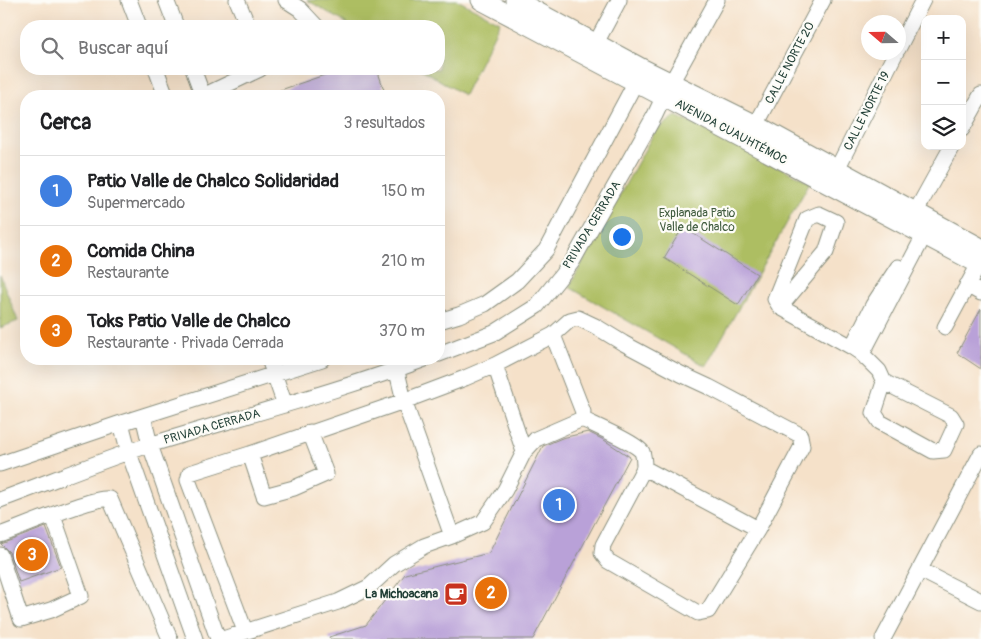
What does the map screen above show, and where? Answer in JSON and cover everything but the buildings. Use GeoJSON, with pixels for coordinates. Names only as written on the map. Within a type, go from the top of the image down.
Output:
{"type":"FeatureCollection","features":[{"type":"Feature","properties":{"kind":"main road","name":"AVENIDA CUAUHTÉMOC"},"geometry":{"type":"LineString","coordinates":[[481,0],[640,75],[923,223]]}},
{"type":"Feature","properties":{"kind":"main road","name":"AVENIDA CUAUHTÉMOC"},"geometry":{"type":"LineString","coordinates":[[515,0],[596,43],[640,75]]}},
{"type":"Feature","properties":{"kind":"main road","name":"AVENIDA CUAUHTÉMOC"},"geometry":{"type":"LineString","coordinates":[[667,89],[756,125],[837,169],[980,259]]}},
{"type":"Feature","properties":{"kind":"street"},"geometry":{"type":"LineString","coordinates":[[129,0],[137,20]]}},
{"type":"Feature","properties":{"kind":"street"},"geometry":{"type":"LineString","coordinates":[[166,0],[174,20]]}},
{"type":"Feature","properties":{"kind":"street"},"geometry":{"type":"LineString","coordinates":[[237,0],[245,20]]}},
{"type":"Feature","properties":{"kind":"street"},"geometry":{"type":"LineString","coordinates":[[286,0],[300,9],[310,20]]}},
{"type":"Feature","properties":{"kind":"street"},"geometry":{"type":"LineString","coordinates":[[596,43],[619,0]]}},
{"type":"Feature","properties":{"kind":"street","name":"PRIVADA CERRADA"},"geometry":{"type":"LineString","coordinates":[[445,352],[494,333],[537,306],[572,262],[717,0]]}},
{"type":"Feature","properties":{"kind":"street","name":"CALLE NORTE 20"},"geometry":{"type":"LineString","coordinates":[[756,125],[823,0]]}},
{"type":"Feature","properties":{"kind":"street"},"geometry":{"type":"LineString","coordinates":[[906,33],[923,0]]}},
{"type":"Feature","properties":{"kind":"street","name":"CALLE NORTE 19"},"geometry":{"type":"LineString","coordinates":[[837,169],[892,60]]}},
{"type":"Feature","properties":{"kind":"street"},"geometry":{"type":"LineString","coordinates":[[158,75],[164,90]]}},
{"type":"Feature","properties":{"kind":"street"},"geometry":{"type":"LineString","coordinates":[[195,75],[201,90]]}},
{"type":"Feature","properties":{"kind":"street"},"geometry":{"type":"LineString","coordinates":[[216,90],[247,75]]}},
{"type":"Feature","properties":{"kind":"street"},"geometry":{"type":"LineString","coordinates":[[445,319],[485,304],[517,281],[546,250],[640,75]]}},
{"type":"Feature","properties":{"kind":"street"},"geometry":{"type":"LineString","coordinates":[[966,121],[981,95]]}},
{"type":"Feature","properties":{"kind":"street"},"geometry":{"type":"LineString","coordinates":[[857,350],[879,307],[910,263],[950,150]]}},
{"type":"Feature","properties":{"kind":"street"},"geometry":{"type":"LineString","coordinates":[[780,307],[826,252],[836,222],[819,214],[807,220],[775,299],[780,307],[857,350],[878,371],[884,382],[951,416],[956,424],[944,450],[933,451],[880,422],[874,413],[884,382]]}},
{"type":"Feature","properties":{"kind":"street"},"geometry":{"type":"LineString","coordinates":[[945,327],[980,259]]}},
{"type":"Feature","properties":{"kind":"street"},"geometry":{"type":"LineString","coordinates":[[968,284],[981,293]]}},
{"type":"Feature","properties":{"kind":"street"},"geometry":{"type":"LineString","coordinates":[[223,639],[338,602],[369,587],[394,564],[424,546],[483,522],[506,490],[524,452],[536,439],[582,419],[641,450],[643,456],[644,468],[603,545],[602,553],[608,561],[698,613],[708,611],[758,529],[802,446],[800,436],[710,387],[623,343],[595,326],[578,318],[570,320],[552,335],[495,365],[404,401],[190,473],[188,480],[245,631]]}},
{"type":"Feature","properties":{"kind":"street"},"geometry":{"type":"LineString","coordinates":[[552,335],[583,412],[582,419]]}},
{"type":"Feature","properties":{"kind":"street"},"geometry":{"type":"LineString","coordinates":[[272,365],[285,406]]}},
{"type":"Feature","properties":{"kind":"street"},"geometry":{"type":"LineString","coordinates":[[0,464],[120,423],[304,365]]}},
{"type":"Feature","properties":{"kind":"street","name":"PRIVADA CERRADA"},"geometry":{"type":"LineString","coordinates":[[0,500],[150,445],[285,406],[392,365]]}},
{"type":"Feature","properties":{"kind":"street"},"geometry":{"type":"LineString","coordinates":[[395,365],[404,401],[452,536]]}},
{"type":"Feature","properties":{"kind":"street"},"geometry":{"type":"LineString","coordinates":[[495,365],[524,452]]}},
{"type":"Feature","properties":{"kind":"street"},"geometry":{"type":"LineString","coordinates":[[143,416],[150,445],[218,639]]}},
{"type":"Feature","properties":{"kind":"street"},"geometry":{"type":"LineString","coordinates":[[120,423],[194,639]]}},
{"type":"Feature","properties":{"kind":"street"},"geometry":{"type":"LineString","coordinates":[[250,454],[264,496],[294,488],[326,474],[310,432]]}},
{"type":"Feature","properties":{"kind":"street"},"geometry":{"type":"LineString","coordinates":[[883,639],[981,454]]}},
{"type":"Feature","properties":{"kind":"street"},"geometry":{"type":"LineString","coordinates":[[644,468],[758,529]]}},
{"type":"Feature","properties":{"kind":"street"},"geometry":{"type":"LineString","coordinates":[[0,535],[104,498],[110,499],[170,639]]}},
{"type":"Feature","properties":{"kind":"street"},"geometry":{"type":"LineString","coordinates":[[0,555],[21,619],[51,610],[81,596],[52,516]]}},
{"type":"Feature","properties":{"kind":"street"},"geometry":{"type":"LineString","coordinates":[[920,570],[981,600]]}},
{"type":"Feature","properties":{"kind":"green space"},"geometry":{"type":"Polygon","coordinates":[[[307,0],[457,0],[500,22],[464,95],[431,75],[445,75],[445,20],[341,20],[307,0]]]}},
{"type":"Feature","properties":{"kind":"green space","name":"Explanada Patio Valle de Chalco"},"geometry":{"type":"Polygon","coordinates":[[[676,116],[810,182],[706,366],[569,287],[655,131],[676,116]]]}},
{"type":"Feature","properties":{"kind":"green space"},"geometry":{"type":"Polygon","coordinates":[[[0,275],[18,321],[0,328],[0,275]]]}},
{"type":"Feature","properties":{"kind":"place","name":"Patio Valle de Chalco Solidaridad"},"geometry":{"type":"Point","coordinates":[559,505]}},
{"type":"Feature","properties":{"kind":"place","name":"Toks Patio Valle de Chalco"},"geometry":{"type":"Point","coordinates":[32,555]}},
{"type":"Feature","properties":{"kind":"place","name":"Comida China"},"geometry":{"type":"Point","coordinates":[491,593]}},
{"type":"Feature","properties":{"kind":"place","name":"La Michoacana"},"geometry":{"type":"Point","coordinates":[456,594]}}]}
